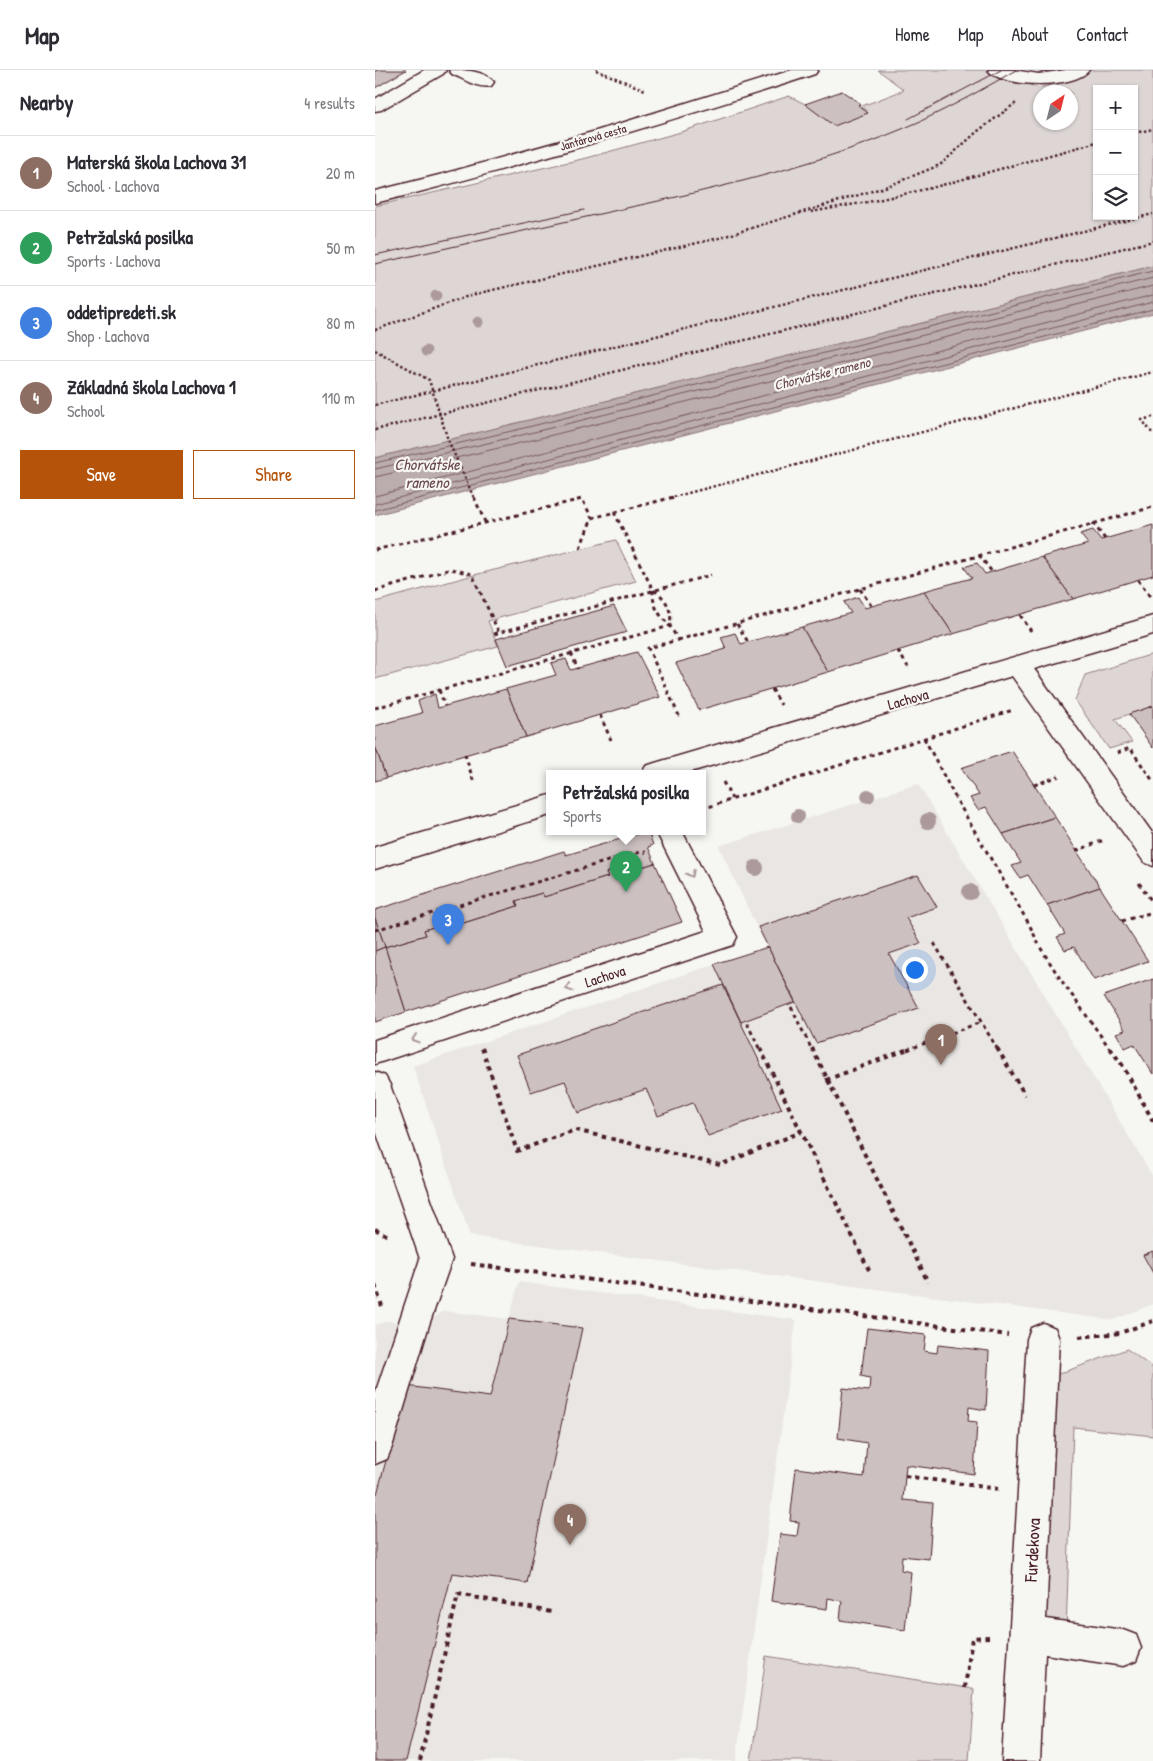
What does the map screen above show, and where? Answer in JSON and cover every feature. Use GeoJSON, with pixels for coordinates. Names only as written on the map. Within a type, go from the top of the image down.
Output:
{"type":"FeatureCollection","features":[{"type":"Feature","properties":{"kind":"street"},"geometry":{"type":"LineString","coordinates":[[375,106],[437,70]]}},
{"type":"Feature","properties":{"kind":"street"},"geometry":{"type":"LineString","coordinates":[[458,70],[485,82]]}},
{"type":"Feature","properties":{"kind":"street","name":"Jantárová cesta"},"geometry":{"type":"LineString","coordinates":[[375,197],[480,170],[627,127],[755,89],[809,70]]}},
{"type":"Feature","properties":{"kind":"street"},"geometry":{"type":"LineString","coordinates":[[997,70],[1023,79],[1039,80],[1071,75],[1080,70]]}},
{"type":"Feature","properties":{"kind":"street","name":"Lachova"},"geometry":{"type":"LineString","coordinates":[[665,770],[1153,625]]}},
{"type":"Feature","properties":{"kind":"street"},"geometry":{"type":"LineString","coordinates":[[1018,666],[1153,855]]}},
{"type":"Feature","properties":{"kind":"street"},"geometry":{"type":"LineString","coordinates":[[375,858],[546,806]]}},
{"type":"Feature","properties":{"kind":"street","name":"Lachova"},"geometry":{"type":"LineString","coordinates":[[375,1052],[723,937],[671,835]]}},
{"type":"Feature","properties":{"kind":"street"},"geometry":{"type":"LineString","coordinates":[[375,1085],[436,1259],[375,1446]]}},
{"type":"Feature","properties":{"kind":"street","name":"Furdekova"},"geometry":{"type":"LineString","coordinates":[[1021,1761],[1043,1340]]}},
{"type":"Feature","properties":{"kind":"street"},"geometry":{"type":"LineString","coordinates":[[1027,1634],[1123,1648]]}},
{"type":"Feature","properties":{"kind":"path"},"geometry":{"type":"LineString","coordinates":[[596,70],[645,90]]}},
{"type":"Feature","properties":{"kind":"path"},"geometry":{"type":"LineString","coordinates":[[375,330],[471,295],[719,238],[888,186],[940,165],[1007,108],[1039,88],[1039,80]]}},
{"type":"Feature","properties":{"kind":"path"},"geometry":{"type":"LineString","coordinates":[[1138,132],[1153,129]]}},
{"type":"Feature","properties":{"kind":"path"},"geometry":{"type":"LineString","coordinates":[[799,214],[846,207],[936,187],[1057,150],[1093,143]]}},
{"type":"Feature","properties":{"kind":"path"},"geometry":{"type":"LineString","coordinates":[[375,405],[1153,214]]}},
{"type":"Feature","properties":{"kind":"path"},"geometry":{"type":"LineString","coordinates":[[375,430],[1153,241]]}},
{"type":"Feature","properties":{"kind":"path"},"geometry":{"type":"LineString","coordinates":[[375,350],[429,380],[448,440],[485,522]]}},
{"type":"Feature","properties":{"kind":"path"},"geometry":{"type":"LineString","coordinates":[[592,518],[1153,372]]}},
{"type":"Feature","properties":{"kind":"path"},"geometry":{"type":"LineString","coordinates":[[1153,417],[1142,420],[1153,434]]}},
{"type":"Feature","properties":{"kind":"path"},"geometry":{"type":"LineString","coordinates":[[375,550],[581,499],[592,518]]}},
{"type":"Feature","properties":{"kind":"path"},"geometry":{"type":"LineString","coordinates":[[680,718],[648,648],[1153,507]]}},
{"type":"Feature","properties":{"kind":"path"},"geometry":{"type":"LineString","coordinates":[[614,512],[653,590],[662,595],[672,616],[670,626]]}},
{"type":"Feature","properties":{"kind":"path"},"geometry":{"type":"LineString","coordinates":[[581,548],[592,518]]}},
{"type":"Feature","properties":{"kind":"path"},"geometry":{"type":"LineString","coordinates":[[1093,523],[1105,539]]}},
{"type":"Feature","properties":{"kind":"path"},"geometry":{"type":"LineString","coordinates":[[979,555],[992,572]]}},
{"type":"Feature","properties":{"kind":"path"},"geometry":{"type":"LineString","coordinates":[[375,591],[451,569],[472,574],[499,633]]}},
{"type":"Feature","properties":{"kind":"path"},"geometry":{"type":"LineString","coordinates":[[493,634],[711,575]]}},
{"type":"Feature","properties":{"kind":"path"},"geometry":{"type":"LineString","coordinates":[[1138,580],[1153,600]]}},
{"type":"Feature","properties":{"kind":"path"},"geometry":{"type":"LineString","coordinates":[[860,589],[871,607]]}},
{"type":"Feature","properties":{"kind":"path"},"geometry":{"type":"LineString","coordinates":[[653,590],[651,598],[661,619],[670,626],[678,640]]}},
{"type":"Feature","properties":{"kind":"path"},"geometry":{"type":"LineString","coordinates":[[1020,615],[1036,637]]}},
{"type":"Feature","properties":{"kind":"path"},"geometry":{"type":"LineString","coordinates":[[737,624],[748,642]]}},
{"type":"Feature","properties":{"kind":"path"},"geometry":{"type":"LineString","coordinates":[[375,708],[670,626]]}},
{"type":"Feature","properties":{"kind":"path"},"geometry":{"type":"LineString","coordinates":[[898,651],[913,674]]}},
{"type":"Feature","properties":{"kind":"path"},"geometry":{"type":"LineString","coordinates":[[571,653],[578,669]]}},
{"type":"Feature","properties":{"kind":"path"},"geometry":{"type":"LineString","coordinates":[[772,689],[785,712]]}},
{"type":"Feature","properties":{"kind":"path"},"geometry":{"type":"LineString","coordinates":[[439,690],[445,706]]}},
{"type":"Feature","properties":{"kind":"path"},"geometry":{"type":"LineString","coordinates":[[706,808],[1043,699]]}},
{"type":"Feature","properties":{"kind":"path"},"geometry":{"type":"LineString","coordinates":[[600,715],[611,740]]}},
{"type":"Feature","properties":{"kind":"path"},"geometry":{"type":"LineString","coordinates":[[924,738],[956,799],[1029,924],[1040,947],[1061,980],[1123,1066],[1153,1121]]}},
{"type":"Feature","properties":{"kind":"path"},"geometry":{"type":"LineString","coordinates":[[465,754],[474,783]]}},
{"type":"Feature","properties":{"kind":"path"},"geometry":{"type":"LineString","coordinates":[[1033,785],[1066,774]]}},
{"type":"Feature","properties":{"kind":"path"},"geometry":{"type":"LineString","coordinates":[[1076,851],[1110,838]]}},
{"type":"Feature","properties":{"kind":"path"},"geometry":{"type":"LineString","coordinates":[[375,930],[635,853],[650,852]]}},
{"type":"Feature","properties":{"kind":"path"},"geometry":{"type":"LineString","coordinates":[[1122,921],[1153,912]]}},
{"type":"Feature","properties":{"kind":"path"},"geometry":{"type":"LineString","coordinates":[[934,943],[1025,1095]]}},
{"type":"Feature","properties":{"kind":"path"},"geometry":{"type":"LineString","coordinates":[[791,1007],[928,1282]]}},
{"type":"Feature","properties":{"kind":"path"},"geometry":{"type":"LineString","coordinates":[[826,1080],[981,1022]]}},
{"type":"Feature","properties":{"kind":"path"},"geometry":{"type":"LineString","coordinates":[[747,1023],[870,1272]]}},
{"type":"Feature","properties":{"kind":"path"},"geometry":{"type":"LineString","coordinates":[[481,1048],[517,1151],[575,1130],[720,1165],[801,1132]]}},
{"type":"Feature","properties":{"kind":"path"},"geometry":{"type":"LineString","coordinates":[[375,1229],[436,1259],[1043,1340],[1121,1333],[1153,1321]]}},
{"type":"Feature","properties":{"kind":"path"},"geometry":{"type":"LineString","coordinates":[[905,1476],[1035,1494]]}},
{"type":"Feature","properties":{"kind":"path"},"geometry":{"type":"LineString","coordinates":[[420,1761],[458,1594],[551,1612]]}},
{"type":"Feature","properties":{"kind":"path"},"geometry":{"type":"LineString","coordinates":[[965,1688],[972,1638],[1027,1634]]}},
{"type":"Feature","properties":{"kind":"shaded area"},"geometry":{"type":"Polygon","coordinates":[[[878,70],[985,70],[1033,86],[1033,130],[1078,130],[1078,85],[1050,85],[1075,78],[1089,70],[1153,70],[1153,266],[375,458],[375,206],[582,159],[681,132],[789,96],[805,104],[868,113],[862,106],[904,90],[878,70]]]}},
{"type":"Feature","properties":{"kind":"shaded area"},"geometry":{"type":"Polygon","coordinates":[[[616,540],[636,581],[488,621],[498,646],[375,679],[375,602],[470,576],[616,540]]]}},
{"type":"Feature","properties":{"kind":"shaded area"},"geometry":{"type":"Polygon","coordinates":[[[1153,654],[1153,706],[1115,719],[1132,742],[1109,749],[1075,700],[1085,675],[1153,654]]]}},
{"type":"Feature","properties":{"kind":"shaded area"},"geometry":{"type":"Polygon","coordinates":[[[918,784],[1153,1177],[1153,1251],[1143,1255],[1153,1273],[1153,1304],[1113,1320],[470,1236],[413,1066],[766,947],[719,846],[918,784]]]}},
{"type":"Feature","properties":{"kind":"shaded area"},"geometry":{"type":"Polygon","coordinates":[[[519,1282],[796,1320],[736,1761],[375,1761],[375,1325],[387,1321],[413,1325],[426,1322],[444,1311],[509,1319],[519,1282]]]}},
{"type":"Feature","properties":{"kind":"shaded area"},"geometry":{"type":"Polygon","coordinates":[[[1127,1349],[1153,1368],[1153,1436],[1073,1427],[1066,1632],[1043,1629],[1053,1376],[1127,1349]]]}},
{"type":"Feature","properties":{"kind":"shaded area"},"geometry":{"type":"Polygon","coordinates":[[[766,1656],[974,1689],[969,1761],[751,1761],[766,1656]]]}},
{"type":"Feature","properties":{"kind":"water","name":"Chorvátske rameno"},"geometry":{"type":"Polygon","coordinates":[[[1153,266],[1153,313],[375,515],[375,458],[1153,266]]]}},
{"type":"Feature","properties":{"kind":"building"},"geometry":{"type":"Polygon","coordinates":[[[406,70],[375,88],[375,71],[406,70]]]}},
{"type":"Feature","properties":{"kind":"building"},"geometry":{"type":"Polygon","coordinates":[[[842,91],[861,104],[858,105],[868,113],[834,126],[805,104],[842,91]]]}},
{"type":"Feature","properties":{"kind":"building"},"geometry":{"type":"Polygon","coordinates":[[[1153,525],[1153,575],[1073,599],[1042,557],[1088,544],[1080,534],[1093,530],[1101,540],[1153,525]]]}},
{"type":"Feature","properties":{"kind":"building"},"geometry":{"type":"Polygon","coordinates":[[[1042,557],[1073,599],[953,634],[924,591],[972,578],[964,567],[977,563],[985,574],[1042,557]]]}},
{"type":"Feature","properties":{"kind":"building"},"geometry":{"type":"Polygon","coordinates":[[[924,591],[953,634],[828,672],[802,627],[851,613],[844,602],[858,597],[865,608],[924,591]]]}},
{"type":"Feature","properties":{"kind":"building"},"geometry":{"type":"Polygon","coordinates":[[[614,606],[627,632],[507,666],[496,639],[614,606]]]}},
{"type":"Feature","properties":{"kind":"building"},"geometry":{"type":"Polygon","coordinates":[[[802,627],[828,672],[699,710],[676,663],[726,649],[721,637],[735,633],[741,644],[802,627]]]}},
{"type":"Feature","properties":{"kind":"building"},"geometry":{"type":"Polygon","coordinates":[[[637,652],[660,697],[526,737],[506,689],[556,675],[551,663],[566,659],[571,670],[637,652]]]}},
{"type":"Feature","properties":{"kind":"building"},"geometry":{"type":"Polygon","coordinates":[[[506,689],[526,737],[386,778],[375,746],[375,726],[422,713],[418,701],[435,694],[438,708],[506,689]]]}},
{"type":"Feature","properties":{"kind":"building"},"geometry":{"type":"Polygon","coordinates":[[[1153,706],[1153,748],[1129,714],[1153,706]]]}},
{"type":"Feature","properties":{"kind":"building"},"geometry":{"type":"Polygon","coordinates":[[[375,746],[386,778],[375,781],[375,746]]]}},
{"type":"Feature","properties":{"kind":"building"},"geometry":{"type":"Polygon","coordinates":[[[1012,751],[1055,817],[1003,834],[986,807],[978,810],[970,798],[979,795],[961,768],[1012,751]]]}},
{"type":"Feature","properties":{"kind":"building"},"geometry":{"type":"Polygon","coordinates":[[[1055,817],[1100,887],[1047,905],[1028,875],[1020,878],[1012,866],[1021,863],[1003,834],[1055,817]]]}},
{"type":"Feature","properties":{"kind":"building"},"geometry":{"type":"Polygon","coordinates":[[[634,835],[649,835],[653,845],[648,847],[655,863],[632,870],[631,865],[606,873],[608,877],[544,897],[542,893],[516,901],[518,906],[454,926],[452,921],[424,930],[426,935],[385,947],[375,918],[375,910],[564,851],[566,855],[634,835]]]}},
{"type":"Feature","properties":{"kind":"building"},"geometry":{"type":"Polygon","coordinates":[[[655,863],[682,922],[406,1012],[385,947],[426,935],[424,930],[452,921],[454,926],[518,906],[516,901],[542,893],[544,897],[608,877],[606,873],[631,865],[632,870],[655,863]]]}},
{"type":"Feature","properties":{"kind":"building"},"geometry":{"type":"Polygon","coordinates":[[[918,875],[937,907],[906,918],[921,943],[889,954],[919,1008],[816,1043],[758,927],[918,875]]]}},
{"type":"Feature","properties":{"kind":"building"},"geometry":{"type":"Polygon","coordinates":[[[1100,887],[1148,961],[1094,980],[1074,947],[1065,950],[1057,937],[1065,934],[1047,905],[1100,887]]]}},
{"type":"Feature","properties":{"kind":"building"},"geometry":{"type":"Polygon","coordinates":[[[375,918],[385,947],[375,951],[375,918]]]}},
{"type":"Feature","properties":{"kind":"building"},"geometry":{"type":"Polygon","coordinates":[[[385,947],[406,1012],[375,1022],[375,951],[385,947]]]}},
{"type":"Feature","properties":{"kind":"building"},"geometry":{"type":"Polygon","coordinates":[[[768,947],[795,1002],[741,1022],[714,964],[768,947]]]}},
{"type":"Feature","properties":{"kind":"building"},"geometry":{"type":"Polygon","coordinates":[[[1153,979],[1153,1074],[1134,1044],[1125,1048],[1116,1033],[1125,1030],[1104,996],[1153,979]]]}},
{"type":"Feature","properties":{"kind":"building"},"geometry":{"type":"Polygon","coordinates":[[[723,985],[782,1109],[708,1136],[693,1103],[658,1116],[646,1089],[578,1113],[565,1081],[531,1092],[517,1055],[723,985]]]}},
{"type":"Feature","properties":{"kind":"building"},"geometry":{"type":"Polygon","coordinates":[[[1153,1251],[1153,1273],[1143,1255],[1153,1251]]]}},
{"type":"Feature","properties":{"kind":"building"},"geometry":{"type":"Polygon","coordinates":[[[509,1319],[582,1328],[527,1583],[452,1573],[406,1761],[375,1761],[375,1493],[377,1494],[406,1386],[490,1397],[509,1319]]]}},
{"type":"Feature","properties":{"kind":"building"},"geometry":{"type":"Polygon","coordinates":[[[867,1328],[926,1335],[924,1351],[937,1353],[938,1345],[989,1351],[986,1410],[969,1407],[968,1421],[977,1422],[974,1474],[906,1465],[903,1500],[933,1503],[929,1559],[902,1556],[901,1570],[911,1572],[905,1630],[840,1620],[842,1601],[828,1598],[827,1609],[771,1601],[780,1534],[797,1536],[799,1522],[790,1521],[796,1468],[864,1477],[867,1443],[838,1438],[843,1388],[869,1391],[870,1378],[861,1376],[867,1328]]]}},
{"type":"Feature","properties":{"kind":"tram line"},"geometry":{"type":"LineString","coordinates":[[908,119],[1001,70]]}},
{"type":"Feature","properties":{"kind":"tram line"},"geometry":{"type":"LineString","coordinates":[[375,264],[699,192],[812,161],[850,149],[923,120],[1016,70]]}},
{"type":"Feature","properties":{"kind":"tram line"},"geometry":{"type":"LineString","coordinates":[[375,255],[584,210]]}},
{"type":"Feature","properties":{"kind":"place","name":"Petržalská posilka"},"geometry":{"type":"Point","coordinates":[626,892]}},
{"type":"Feature","properties":{"kind":"place","name":"oddetipredeti.sk"},"geometry":{"type":"Point","coordinates":[448,945]}},
{"type":"Feature","properties":{"kind":"place","name":"Materská škola Lachova 31"},"geometry":{"type":"Point","coordinates":[941,1065]}},
{"type":"Feature","properties":{"kind":"place","name":"Základná škola Lachova 1"},"geometry":{"type":"Point","coordinates":[570,1545]}}]}
